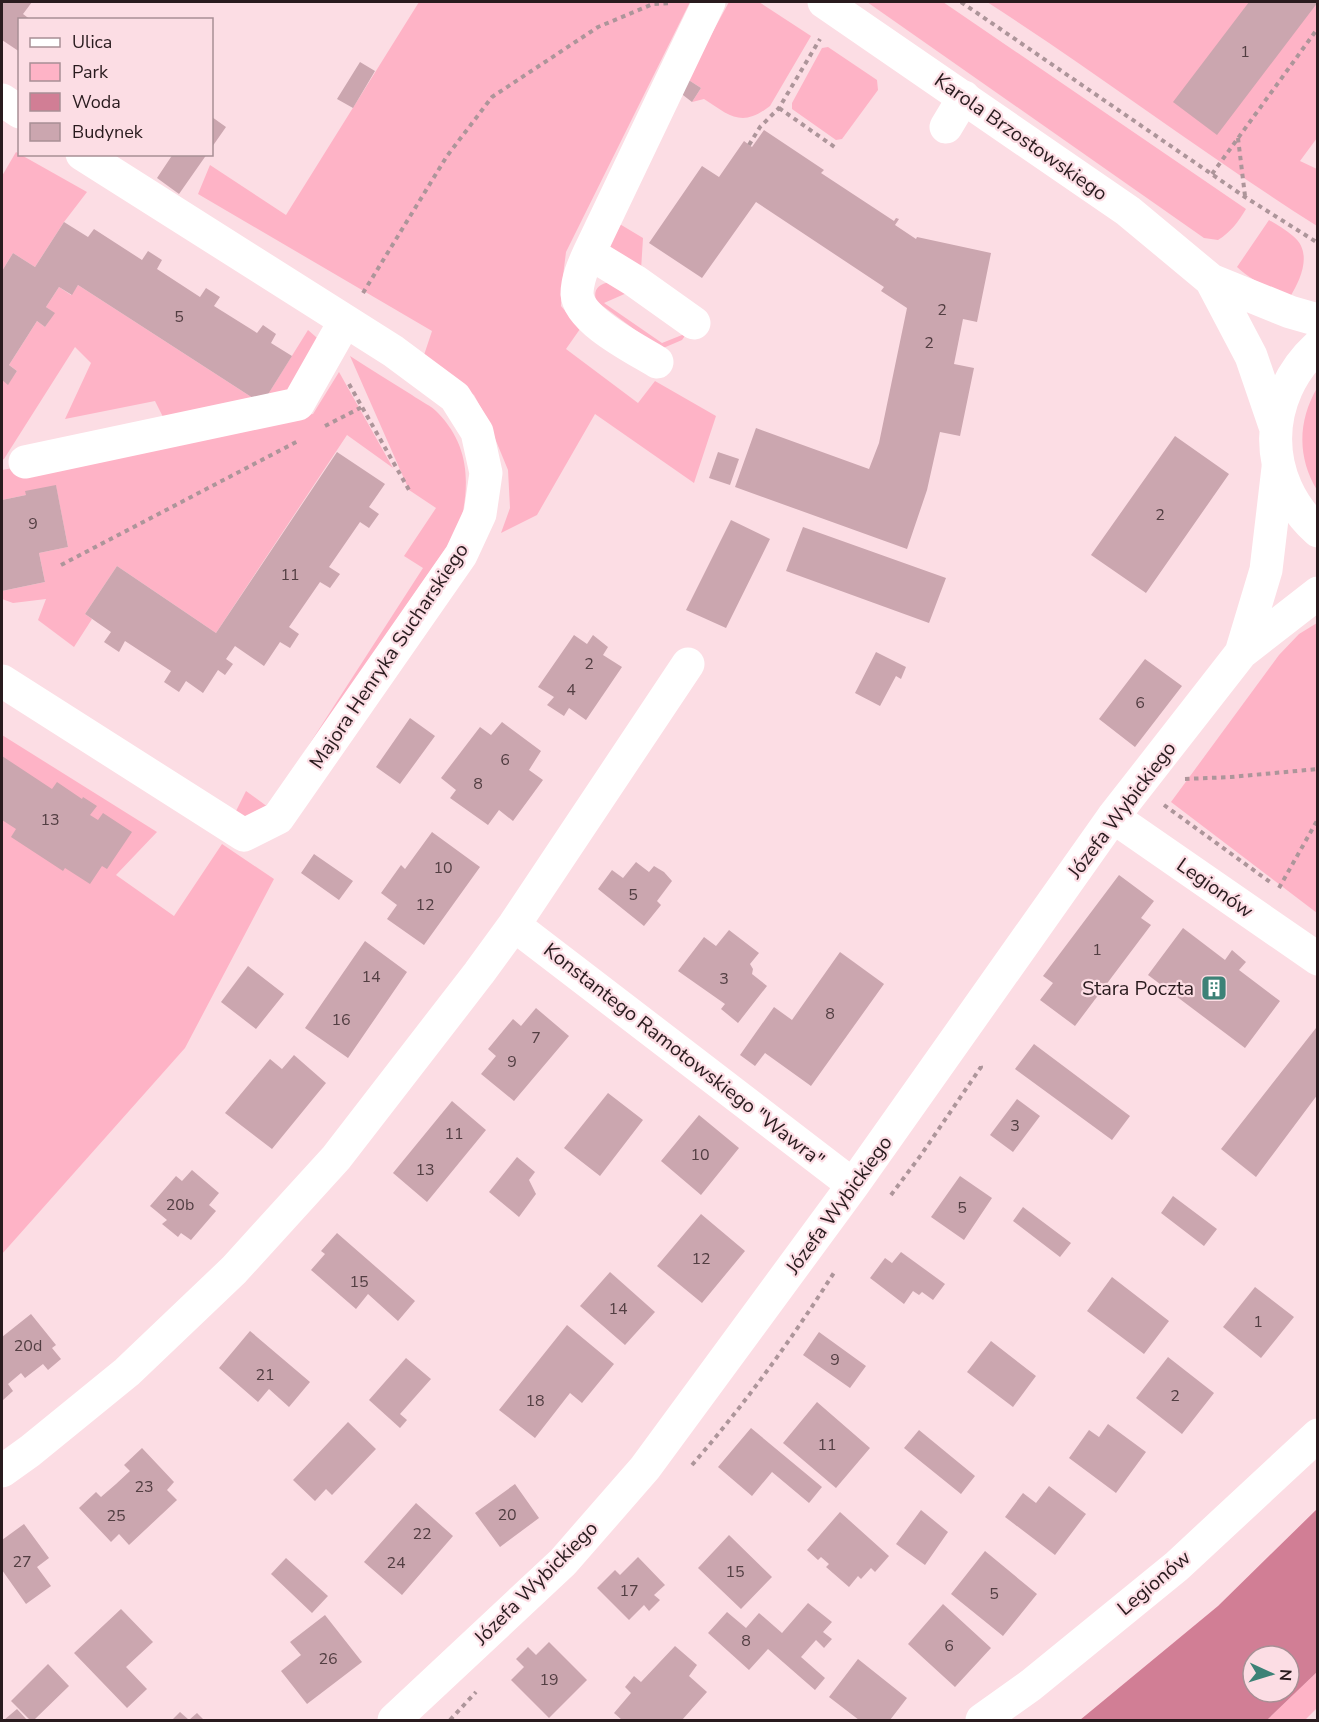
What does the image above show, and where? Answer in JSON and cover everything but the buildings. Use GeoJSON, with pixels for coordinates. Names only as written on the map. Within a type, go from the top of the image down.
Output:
{"type":"FeatureCollection","features":[{"type":"Feature","properties":{"kind":"street"},"geometry":{"type":"LineString","coordinates":[[657,362],[595,322],[583,310],[577,295],[580,273],[709,2]]}},
{"type":"Feature","properties":{"kind":"street","name":"Karola Brzostowskiego"},"geometry":{"type":"LineString","coordinates":[[824,2],[1128,211],[1211,280],[1290,312],[1317,320]]}},
{"type":"Feature","properties":{"kind":"street"},"geometry":{"type":"LineString","coordinates":[[946,127],[964,97]]}},
{"type":"Feature","properties":{"kind":"street"},"geometry":{"type":"LineString","coordinates":[[2,100],[18,111]]}},
{"type":"Feature","properties":{"kind":"street","name":"Majora Henryka Sucharskiego"},"geometry":{"type":"LineString","coordinates":[[2,681],[244,835],[278,818],[461,555],[480,514],[486,473],[477,432],[455,397],[393,351],[85,156]]}},
{"type":"Feature","properties":{"kind":"street"},"geometry":{"type":"LineString","coordinates":[[589,253],[635,281],[694,323]]}},
{"type":"Feature","properties":{"kind":"street","name":"Karola Brzostowskiego"},"geometry":{"type":"LineString","coordinates":[[1211,280],[1251,356],[1276,429]]}},
{"type":"Feature","properties":{"kind":"street"},"geometry":{"type":"LineString","coordinates":[[25,462],[298,404],[345,321]]}},
{"type":"Feature","properties":{"kind":"street"},"geometry":{"type":"LineString","coordinates":[[1317,346],[1300,364],[1288,384],[1280,405],[1275,448],[1278,468],[1285,488],[1295,505],[1317,531]]}},
{"type":"Feature","properties":{"kind":"street","name":"Józefa Wybickiego"},"geometry":{"type":"LineString","coordinates":[[1242,653],[1266,570],[1278,468]]}},
{"type":"Feature","properties":{"kind":"street","name":"Józefa Wybickiego"},"geometry":{"type":"LineString","coordinates":[[394,1720],[563,1562],[645,1468],[853,1185],[1113,817],[1242,653],[1317,593]]}},
{"type":"Feature","properties":{"kind":"street"},"geometry":{"type":"LineString","coordinates":[[2,1471],[128,1372],[234,1270],[336,1158],[479,974],[514,925],[688,664]]}},
{"type":"Feature","properties":{"kind":"street","name":"Legionów"},"geometry":{"type":"LineString","coordinates":[[1113,817],[1317,958]]}},
{"type":"Feature","properties":{"kind":"street","name":"Konstantego Ramotowskiego \"Wawra\""},"geometry":{"type":"LineString","coordinates":[[514,925],[853,1185]]}},
{"type":"Feature","properties":{"kind":"street","name":"Legionów"},"geometry":{"type":"LineString","coordinates":[[982,1720],[1031,1685],[1177,1566],[1317,1435]]}},
{"type":"Feature","properties":{"kind":"path"},"geometry":{"type":"LineString","coordinates":[[345,321],[447,156],[492,97],[598,27],[653,4],[673,2]]}},
{"type":"Feature","properties":{"kind":"path"},"geometry":{"type":"LineString","coordinates":[[961,2],[1245,197],[1317,243]]}},
{"type":"Feature","properties":{"kind":"path"},"geometry":{"type":"LineString","coordinates":[[1212,174],[1317,28]]}},
{"type":"Feature","properties":{"kind":"path"},"geometry":{"type":"LineString","coordinates":[[748,145],[760,127],[779,108],[823,34]]}},
{"type":"Feature","properties":{"kind":"path"},"geometry":{"type":"LineString","coordinates":[[779,108],[836,148]]}},
{"type":"Feature","properties":{"kind":"path"},"geometry":{"type":"LineString","coordinates":[[1238,138],[1245,197]]}},
{"type":"Feature","properties":{"kind":"path"},"geometry":{"type":"LineString","coordinates":[[329,350],[409,490]]}},
{"type":"Feature","properties":{"kind":"path"},"geometry":{"type":"LineString","coordinates":[[320,429],[362,407]]}},
{"type":"Feature","properties":{"kind":"path"},"geometry":{"type":"LineString","coordinates":[[60,565],[310,435]]}},
{"type":"Feature","properties":{"kind":"path"},"geometry":{"type":"LineString","coordinates":[[1185,770],[1179,779],[1231,777],[1317,768]]}},
{"type":"Feature","properties":{"kind":"path"},"geometry":{"type":"LineString","coordinates":[[1167,795],[1162,803],[1286,894]]}},
{"type":"Feature","properties":{"kind":"path"},"geometry":{"type":"LineString","coordinates":[[1279,888],[1317,819]]}},
{"type":"Feature","properties":{"kind":"green space"},"geometry":{"type":"Polygon","coordinates":[[[419,2],[690,2],[566,252],[561,306],[580,329],[566,349],[638,403],[655,381],[716,416],[694,483],[595,414],[537,515],[501,533],[510,508],[508,470],[487,419],[474,395],[451,377],[422,361],[432,331],[198,194],[210,165],[286,215],[419,2]]]}},
{"type":"Feature","properties":{"kind":"green space"},"geometry":{"type":"Polygon","coordinates":[[[729,2],[759,2],[811,36],[770,106],[752,117],[736,117],[704,99],[692,102],[701,88],[687,79],[729,2]]]}},
{"type":"Feature","properties":{"kind":"green space"},"geometry":{"type":"Polygon","coordinates":[[[867,2],[943,2],[1246,209],[1223,237],[1218,240],[1204,238],[867,2]]]}},
{"type":"Feature","properties":{"kind":"green space"},"geometry":{"type":"Polygon","coordinates":[[[987,2],[1317,2],[1317,138],[1300,161],[1317,169],[1317,226],[1070,57],[987,2]]]}},
{"type":"Feature","properties":{"kind":"green space"},"geometry":{"type":"Polygon","coordinates":[[[828,47],[877,80],[878,90],[842,139],[836,140],[792,109],[792,103],[822,48],[828,47]]]}},
{"type":"Feature","properties":{"kind":"green space"},"geometry":{"type":"Polygon","coordinates":[[[16,152],[18,156],[23,156],[87,192],[64,222],[35,267],[13,253],[2,271],[2,176],[16,152]]]}},
{"type":"Feature","properties":{"kind":"green space"},"geometry":{"type":"Polygon","coordinates":[[[1269,220],[1293,236],[1303,250],[1301,274],[1290,297],[1262,284],[1237,267],[1269,220]]]}},
{"type":"Feature","properties":{"kind":"green space"},"geometry":{"type":"Polygon","coordinates":[[[618,223],[643,238],[641,270],[610,247],[618,223]]]}},
{"type":"Feature","properties":{"kind":"green space"},"geometry":{"type":"Polygon","coordinates":[[[610,282],[629,292],[604,303],[662,343],[687,333],[682,340],[661,349],[596,301],[597,288],[610,282]]]}},
{"type":"Feature","properties":{"kind":"green space"},"geometry":{"type":"Polygon","coordinates":[[[78,285],[262,404],[308,330],[324,344],[286,402],[167,425],[155,401],[65,419],[91,363],[75,347],[2,460],[2,380],[8,384],[17,371],[9,365],[37,321],[45,327],[54,313],[46,307],[59,287],[71,295],[78,285]]]}},
{"type":"Feature","properties":{"kind":"green space"},"geometry":{"type":"Polygon","coordinates":[[[350,356],[433,408],[449,426],[457,440],[465,468],[463,513],[459,529],[292,771],[423,568],[404,556],[436,508],[409,490],[350,356]]]}},
{"type":"Feature","properties":{"kind":"green space"},"geometry":{"type":"Polygon","coordinates":[[[339,372],[393,468],[347,435],[216,633],[117,566],[85,614],[92,619],[74,647],[38,620],[46,599],[13,603],[2,599],[2,591],[45,582],[39,553],[68,547],[56,486],[2,500],[2,470],[313,414],[339,372]]]}},
{"type":"Feature","properties":{"kind":"green space"},"geometry":{"type":"Polygon","coordinates":[[[1317,388],[1318,490],[1306,465],[1302,439],[1306,413],[1317,388]]]}},
{"type":"Feature","properties":{"kind":"green space"},"geometry":{"type":"Polygon","coordinates":[[[1317,623],[1317,913],[1171,802],[1279,655],[1299,634],[1317,623]]]}},
{"type":"Feature","properties":{"kind":"green space"},"geometry":{"type":"Polygon","coordinates":[[[2,735],[157,832],[116,875],[174,916],[222,844],[274,879],[185,1048],[2,1254],[2,735]]]}},
{"type":"Feature","properties":{"kind":"green space"},"geometry":{"type":"Polygon","coordinates":[[[246,791],[272,810],[231,821],[246,791]]]}},
{"type":"Feature","properties":{"kind":"green space"},"geometry":{"type":"Polygon","coordinates":[[[1317,1672],[1317,1708],[1305,1720],[1267,1720],[1284,1704],[1301,1704],[1301,1687],[1317,1672]]]}},
{"type":"Feature","properties":{"kind":"water"},"geometry":{"type":"Polygon","coordinates":[[[1317,1509],[1317,1672],[1301,1687],[1301,1644],[1241,1644],[1241,1704],[1284,1704],[1267,1720],[1080,1720],[1218,1606],[1317,1509]]]}},
{"type":"Feature","properties":{"kind":"place","name":"Stara Poczta"},"geometry":{"type":"Point","coordinates":[1214,988]}}]}
